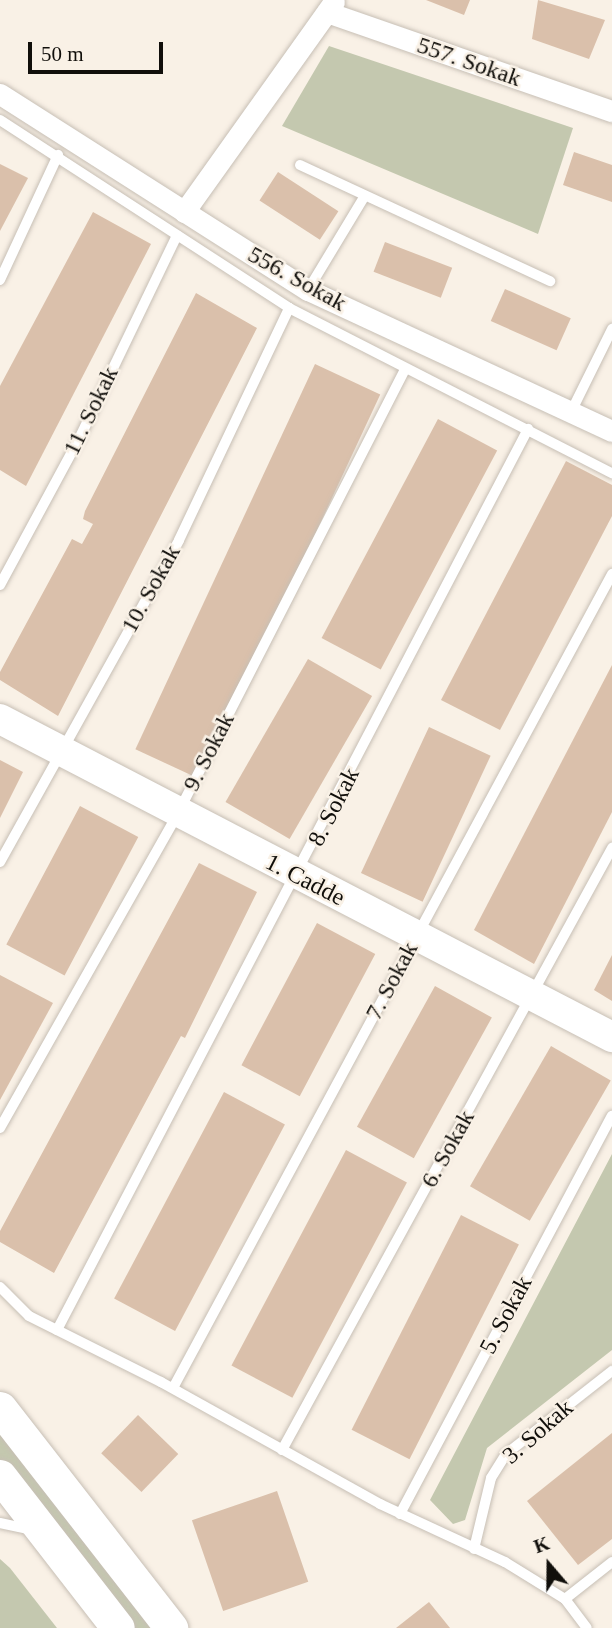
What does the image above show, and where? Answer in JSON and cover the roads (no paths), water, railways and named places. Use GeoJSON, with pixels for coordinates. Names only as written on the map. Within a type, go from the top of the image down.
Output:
{"type":"FeatureCollection","features":[{"type":"Feature","properties":{"kind":"main road"},"geometry":{"type":"LineString","coordinates":[[0,1408],[171,1628]]}},
{"type":"Feature","properties":{"kind":"main road"},"geometry":{"type":"LineString","coordinates":[[0,1476],[118,1628]]}},
{"type":"Feature","properties":{"kind":"street","name":"557. Sokak"},"geometry":{"type":"LineString","coordinates":[[331,6],[612,111]]}},
{"type":"Feature","properties":{"kind":"street"},"geometry":{"type":"LineString","coordinates":[[184,212],[331,6]]}},
{"type":"Feature","properties":{"kind":"street","name":"556. Sokak"},"geometry":{"type":"LineString","coordinates":[[0,94],[308,290],[612,431]]}},
{"type":"Feature","properties":{"kind":"street","name":"1. Cadde"},"geometry":{"type":"LineString","coordinates":[[0,719],[298,877],[612,1037]]}},
{"type":"Feature","properties":{"kind":"lane"},"geometry":{"type":"LineString","coordinates":[[0,120],[58,155],[289,308],[612,473]]}},
{"type":"Feature","properties":{"kind":"lane"},"geometry":{"type":"LineString","coordinates":[[0,279],[58,155]]}},
{"type":"Feature","properties":{"kind":"lane"},"geometry":{"type":"LineString","coordinates":[[300,165],[362,199],[550,281]]}},
{"type":"Feature","properties":{"kind":"lane"},"geometry":{"type":"LineString","coordinates":[[308,290],[362,199]]}},
{"type":"Feature","properties":{"kind":"lane","name":"11. Sokak"},"geometry":{"type":"LineString","coordinates":[[0,585],[79,439],[177,235]]}},
{"type":"Feature","properties":{"kind":"lane","name":"10. Sokak"},"geometry":{"type":"LineString","coordinates":[[0,862],[178,540],[289,308]]}},
{"type":"Feature","properties":{"kind":"lane"},"geometry":{"type":"LineString","coordinates":[[570,412],[612,329]]}},
{"type":"Feature","properties":{"kind":"lane","name":"9. Sokak"},"geometry":{"type":"LineString","coordinates":[[0,1128],[178,813],[405,369]]}},
{"type":"Feature","properties":{"kind":"lane","name":"8. Sokak"},"geometry":{"type":"LineString","coordinates":[[57,1330],[298,877],[528,429]]}},
{"type":"Feature","properties":{"kind":"lane","name":"7. Sokak"},"geometry":{"type":"LineString","coordinates":[[173,1388],[612,574]]}},
{"type":"Feature","properties":{"kind":"lane","name":"6. Sokak"},"geometry":{"type":"LineString","coordinates":[[282,1450],[612,848]]}},
{"type":"Feature","properties":{"kind":"lane","name":"5. Sokak"},"geometry":{"type":"LineString","coordinates":[[400,1514],[612,1116]]}},
{"type":"Feature","properties":{"kind":"lane"},"geometry":{"type":"LineString","coordinates":[[0,1287],[29,1316],[173,1388],[400,1514],[474,1549],[565,1599],[587,1628]]}},
{"type":"Feature","properties":{"kind":"lane","name":"3. Sokak"},"geometry":{"type":"LineString","coordinates":[[474,1549],[491,1478],[506,1454],[612,1371]]}},
{"type":"Feature","properties":{"kind":"lane"},"geometry":{"type":"LineString","coordinates":[[0,1523],[47,1536]]}},
{"type":"Feature","properties":{"kind":"lane"},"geometry":{"type":"LineString","coordinates":[[565,1599],[612,1562]]}}]}
